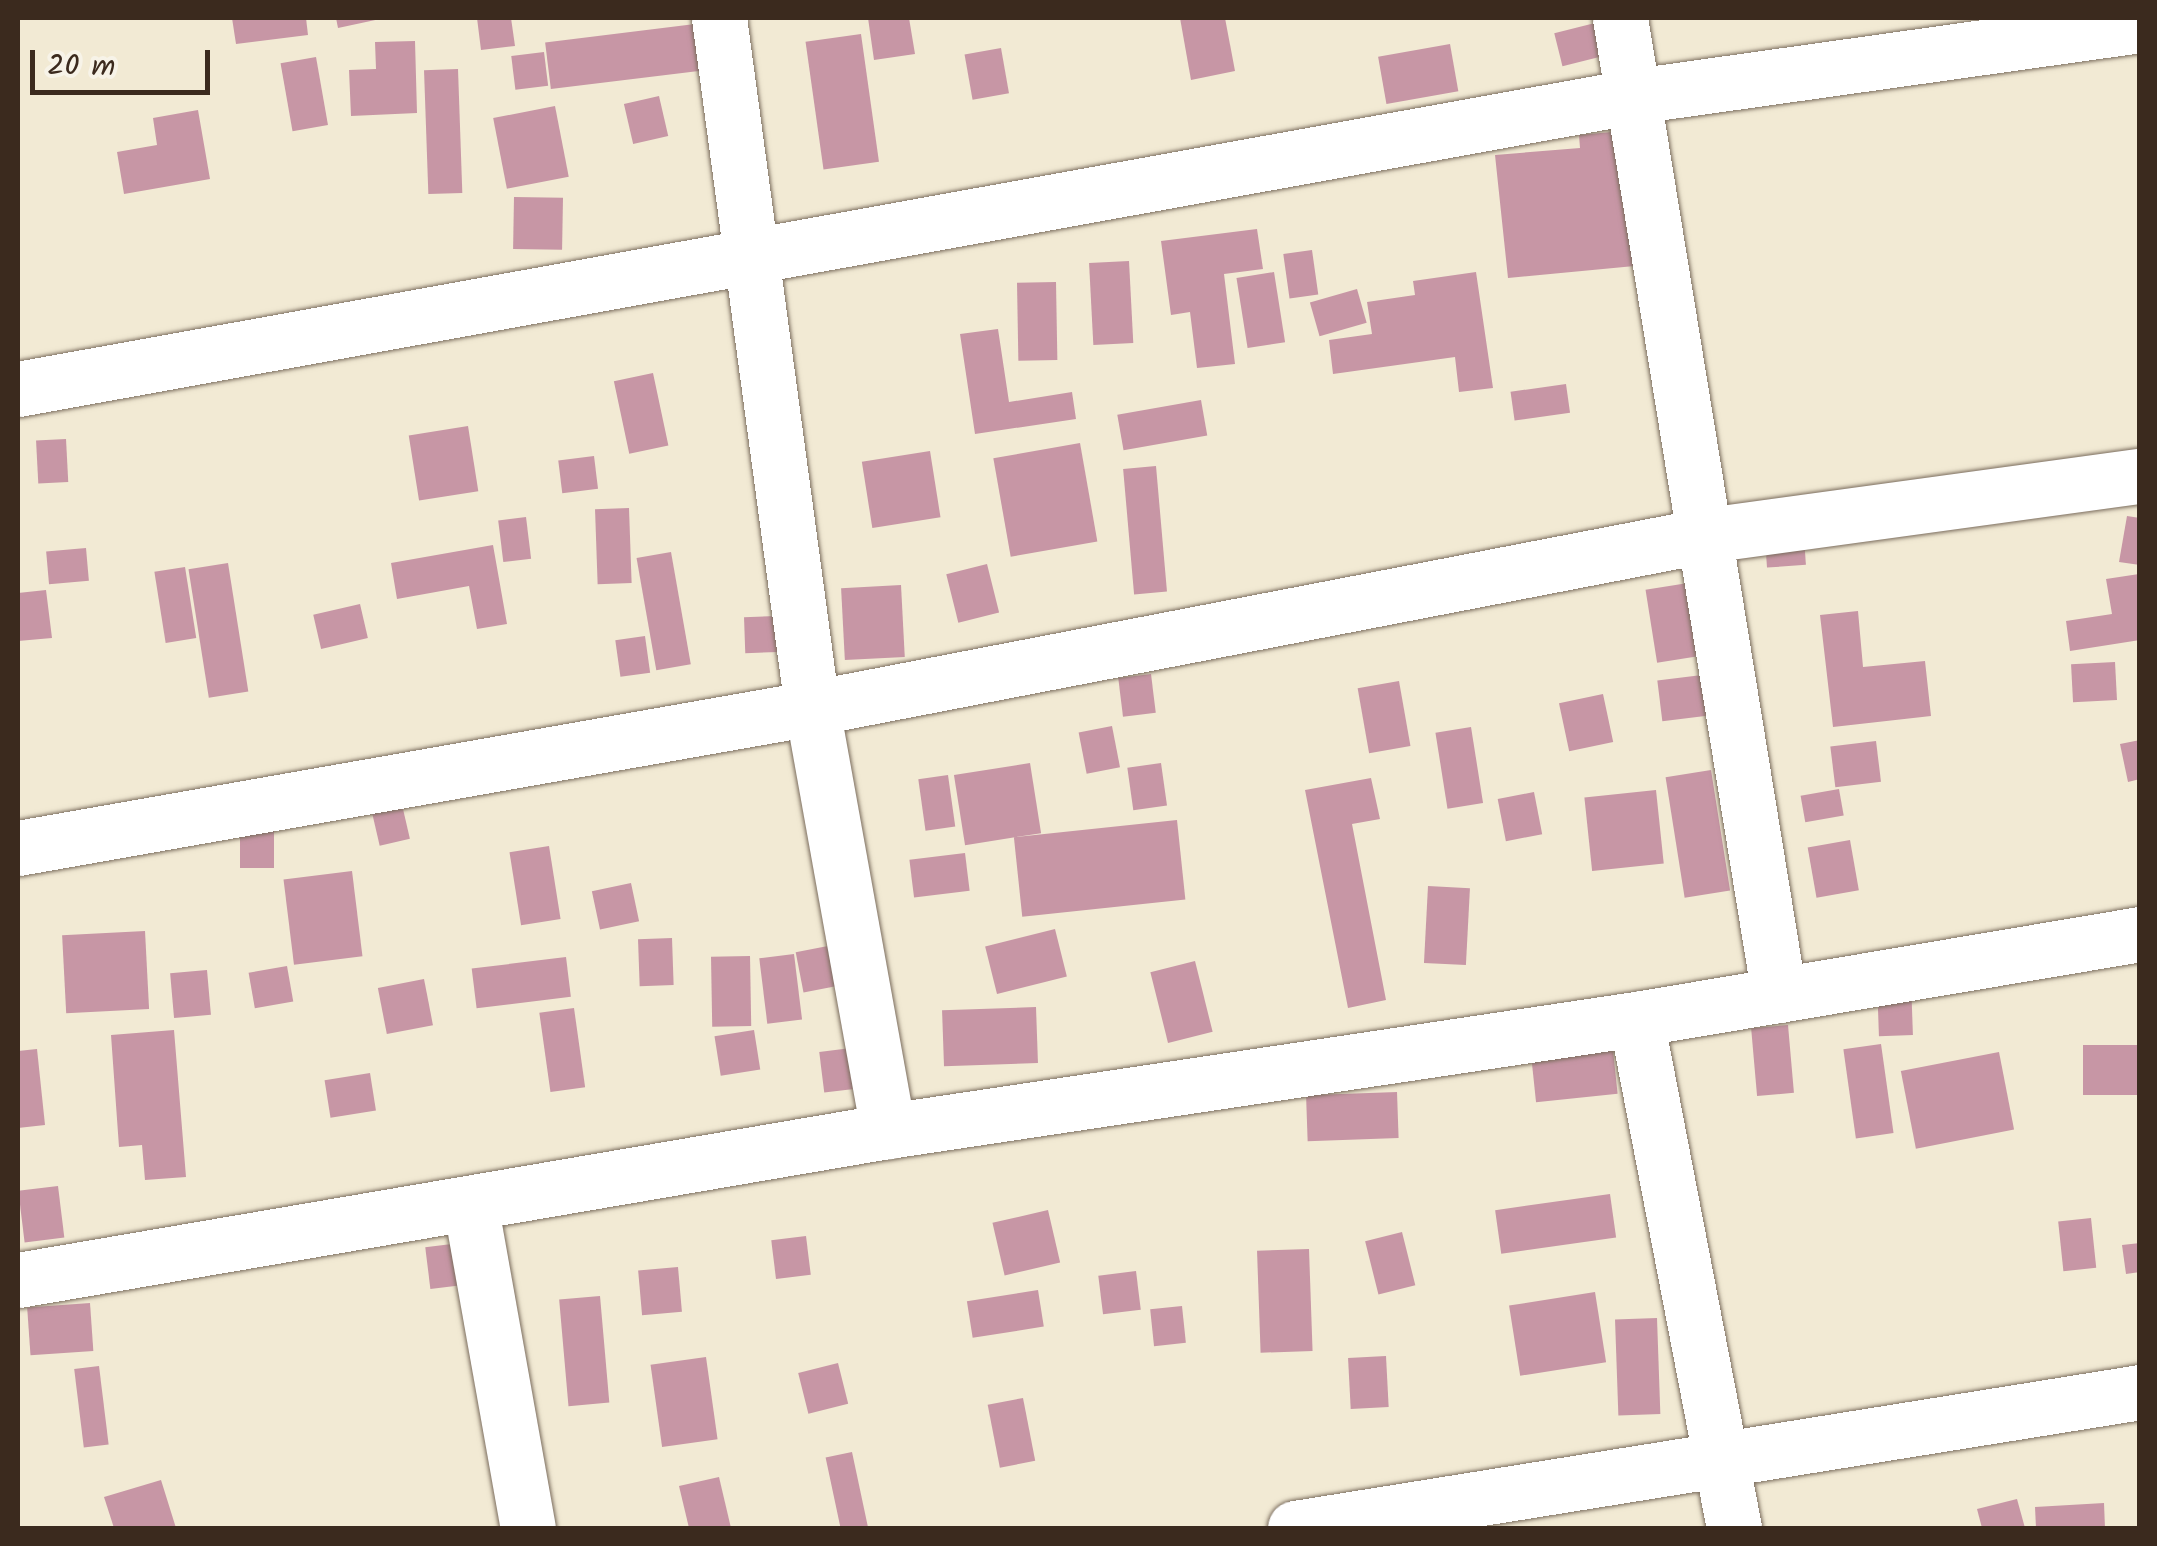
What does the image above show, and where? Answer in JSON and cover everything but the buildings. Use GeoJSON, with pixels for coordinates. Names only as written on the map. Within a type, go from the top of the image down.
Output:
{"type":"FeatureCollection","features":[{"type":"Feature","properties":{"kind":"street"},"geometry":{"type":"LineString","coordinates":[[720,18],[812,708],[888,1131]]}},
{"type":"Feature","properties":{"kind":"street"},"geometry":{"type":"LineString","coordinates":[[1620,18],[1779,995]]}},
{"type":"Feature","properties":{"kind":"street"},"geometry":{"type":"LineString","coordinates":[[18,390],[1634,96],[2140,24]]}},
{"type":"Feature","properties":{"kind":"street"},"geometry":{"type":"LineString","coordinates":[[18,848],[812,708],[1707,536],[2140,476]]}},
{"type":"Feature","properties":{"kind":"street"},"geometry":{"type":"LineString","coordinates":[[18,1280],[888,1131],[1636,1019],[2140,934]]}},
{"type":"Feature","properties":{"kind":"street"},"geometry":{"type":"LineString","coordinates":[[1636,1019],[1734,1528]]}},
{"type":"Feature","properties":{"kind":"street"},"geometry":{"type":"LineString","coordinates":[[470,1203],[528,1528]]}},
{"type":"Feature","properties":{"kind":"street"},"geometry":{"type":"LineString","coordinates":[[1295,1528],[2140,1392]]}}]}
